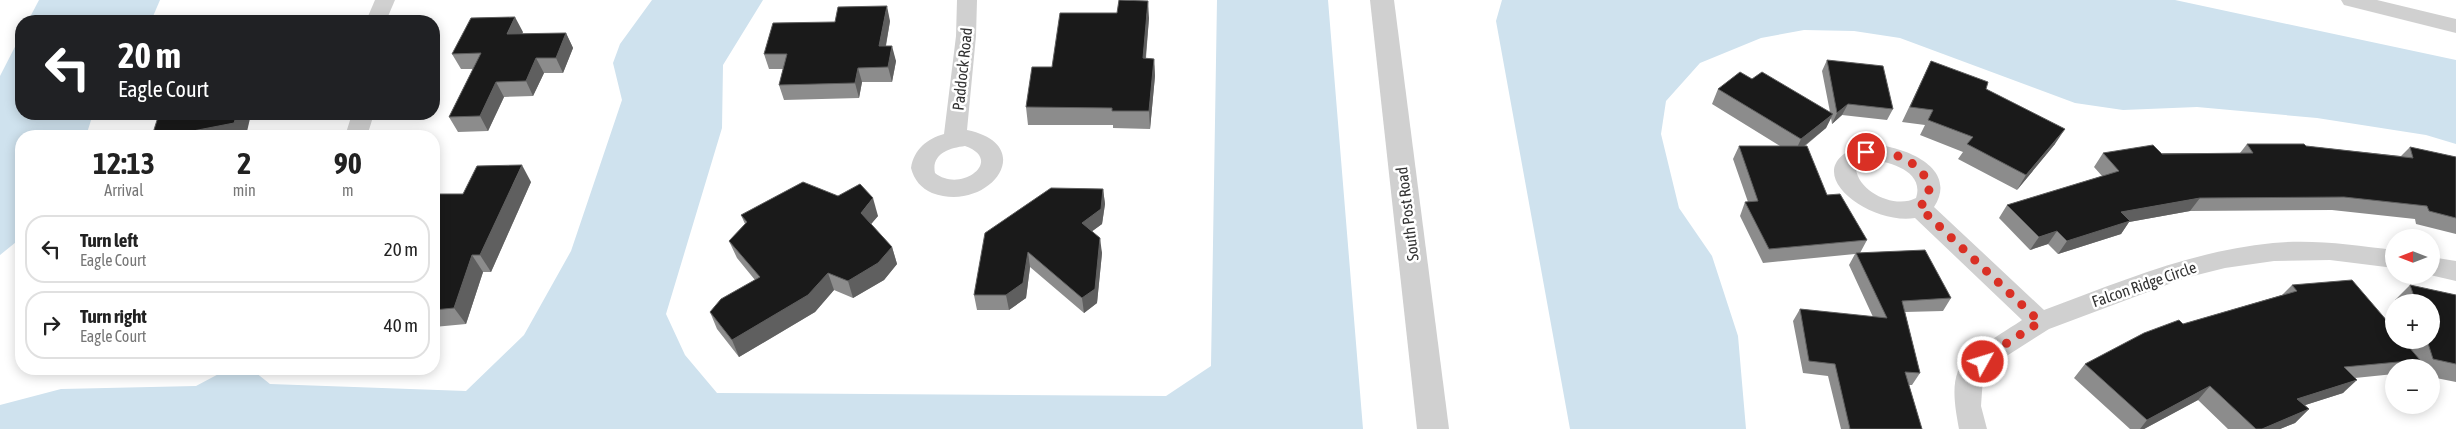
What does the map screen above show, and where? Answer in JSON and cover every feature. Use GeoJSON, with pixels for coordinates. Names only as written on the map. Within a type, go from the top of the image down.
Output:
{"type":"FeatureCollection","features":[{"type":"Feature","properties":{"kind":"street"},"geometry":{"type":"LineString","coordinates":[[379,15],[385,0]]}},
{"type":"Feature","properties":{"kind":"street","name":"Paddock Road"},"geometry":{"type":"LineString","coordinates":[[955,139],[966,36],[967,0]]}},
{"type":"Feature","properties":{"kind":"street","name":"South Post Road"},"geometry":{"type":"LineString","coordinates":[[1382,0],[1433,429]]}},
{"type":"Feature","properties":{"kind":"street"},"geometry":{"type":"LineString","coordinates":[[2351,0],[2456,26]]}},
{"type":"Feature","properties":{"kind":"street"},"geometry":{"type":"LineString","coordinates":[[1919,207],[2040,322]]}},
{"type":"Feature","properties":{"kind":"street","name":"Falcon Ridge Circle"},"geometry":{"type":"LineString","coordinates":[[1974,429],[1968,406],[1970,373],[1996,350],[2040,322],[2181,269],[2225,259],[2274,252],[2330,251],[2385,258]]}},
{"type":"Feature","properties":{"kind":"street"},"geometry":{"type":"LineString","coordinates":[[2440,268],[2456,271]]}},
{"type":"Feature","properties":{"kind":"water"},"geometry":{"type":"Polygon","coordinates":[[[39,0],[160,0],[154,15],[31,15],[39,0]]]}},
{"type":"Feature","properties":{"kind":"water"},"geometry":{"type":"Polygon","coordinates":[[[652,0],[763,0],[723,65],[722,128],[666,314],[685,355],[717,393],[1166,396],[1211,366],[1217,0],[1328,0],[1363,429],[0,429],[0,405],[61,389],[196,386],[217,375],[259,375],[270,384],[466,391],[524,335],[571,251],[622,100],[613,63],[620,44],[652,0]]]}},
{"type":"Feature","properties":{"kind":"water"},"geometry":{"type":"Polygon","coordinates":[[[1502,0],[2175,0],[2456,60],[2456,144],[2426,135],[2317,118],[2197,107],[2123,110],[2075,103],[1900,38],[1854,31],[1804,30],[1761,38],[1700,63],[1666,101],[1661,134],[1679,208],[1712,256],[1738,336],[1746,429],[1570,429],[1496,21],[1502,0]]]}},
{"type":"Feature","properties":{"kind":"water"},"geometry":{"type":"Polygon","coordinates":[[[15,47],[15,120],[91,120],[88,130],[15,130],[15,243],[0,255],[0,76],[15,47]]]}},
{"type":"Feature","properties":{"kind":"building"},"geometry":{"type":"Polygon","coordinates":[[[1119,0],[1148,1],[1143,58],[1154,59],[1149,111],[1112,111],[1112,108],[1026,107],[1032,67],[1052,67],[1060,13],[1117,13],[1119,0]]]}},
{"type":"Feature","properties":{"kind":"building"},"geometry":{"type":"Polygon","coordinates":[[[887,6],[879,46],[892,46],[888,67],[858,68],[855,83],[779,85],[787,54],[764,54],[773,23],[835,22],[838,7],[887,6]]]}},
{"type":"Feature","properties":{"kind":"building"},"geometry":{"type":"Polygon","coordinates":[[[515,17],[507,34],[566,33],[556,58],[536,58],[526,81],[496,82],[480,116],[449,117],[481,53],[452,54],[471,18],[515,17]]]}},
{"type":"Feature","properties":{"kind":"building"},"geometry":{"type":"Polygon","coordinates":[[[1827,60],[1883,66],[1893,109],[1848,104],[1837,113],[1827,60]]]}},
{"type":"Feature","properties":{"kind":"building"},"geometry":{"type":"Polygon","coordinates":[[[1931,61],[1988,82],[1986,89],[2065,129],[2026,175],[1967,144],[1973,137],[1928,120],[1933,110],[1910,107],[1931,61]]]}},
{"type":"Feature","properties":{"kind":"building"},"geometry":{"type":"Polygon","coordinates":[[[1740,72],[1752,79],[1762,72],[1833,114],[1801,139],[1718,89],[1740,72]]]}},
{"type":"Feature","properties":{"kind":"building"},"geometry":{"type":"Polygon","coordinates":[[[157,120],[235,120],[234,123],[198,130],[154,130],[157,120]]]}},
{"type":"Feature","properties":{"kind":"building"},"geometry":{"type":"Polygon","coordinates":[[[2247,144],[2304,144],[2306,146],[2413,158],[2410,147],[2456,157],[2456,218],[2429,211],[2427,206],[2344,197],[2200,198],[2121,212],[2130,221],[2067,241],[2057,231],[2039,237],[2007,205],[2119,171],[2103,153],[2153,145],[2162,154],[2253,153],[2247,144]]]}},
{"type":"Feature","properties":{"kind":"building"},"geometry":{"type":"Polygon","coordinates":[[[1739,146],[1807,146],[1827,195],[1840,194],[1867,240],[1769,249],[1745,202],[1758,201],[1739,146]]]}},
{"type":"Feature","properties":{"kind":"building"},"geometry":{"type":"Polygon","coordinates":[[[522,165],[480,255],[472,255],[454,308],[440,309],[440,194],[463,194],[477,166],[522,165]]]}},
{"type":"Feature","properties":{"kind":"building"},"geometry":{"type":"Polygon","coordinates":[[[803,182],[838,196],[860,184],[873,198],[861,213],[892,247],[878,263],[848,281],[828,273],[808,295],[732,340],[710,312],[721,299],[760,277],[729,241],[747,222],[741,215],[803,182]]]}},
{"type":"Feature","properties":{"kind":"building"},"geometry":{"type":"Polygon","coordinates":[[[1051,188],[1103,189],[1101,209],[1082,223],[1100,238],[1095,289],[1082,298],[1028,252],[1023,283],[1006,295],[974,295],[985,233],[1051,188]]]}},
{"type":"Feature","properties":{"kind":"building"},"geometry":{"type":"Polygon","coordinates":[[[1925,250],[1951,298],[1902,301],[1920,373],[1905,372],[1922,429],[1850,429],[1835,364],[1809,361],[1800,309],[1887,318],[1856,253],[1925,250]]]}},
{"type":"Feature","properties":{"kind":"building"},"geometry":{"type":"Polygon","coordinates":[[[2352,280],[2385,318],[2385,349],[2411,349],[2419,359],[2385,359],[2385,363],[2344,367],[2357,380],[2297,399],[2309,409],[2262,429],[2256,429],[2210,386],[2147,420],[2085,364],[2144,333],[2179,320],[2183,324],[2297,291],[2292,285],[2352,280]]]}},
{"type":"Feature","properties":{"kind":"building"},"geometry":{"type":"Polygon","coordinates":[[[2410,285],[2456,295],[2456,364],[2433,359],[2430,349],[2440,349],[2440,294],[2413,294],[2410,285]]]}},
{"type":"Feature","properties":{"kind":"route"},"geometry":{"type":"LineString","coordinates":[[1866,152],[1892,154],[1916,166],[1930,184],[1930,194],[1927,201],[1919,207],[2040,322],[1996,350],[1983,362]]}}]}
